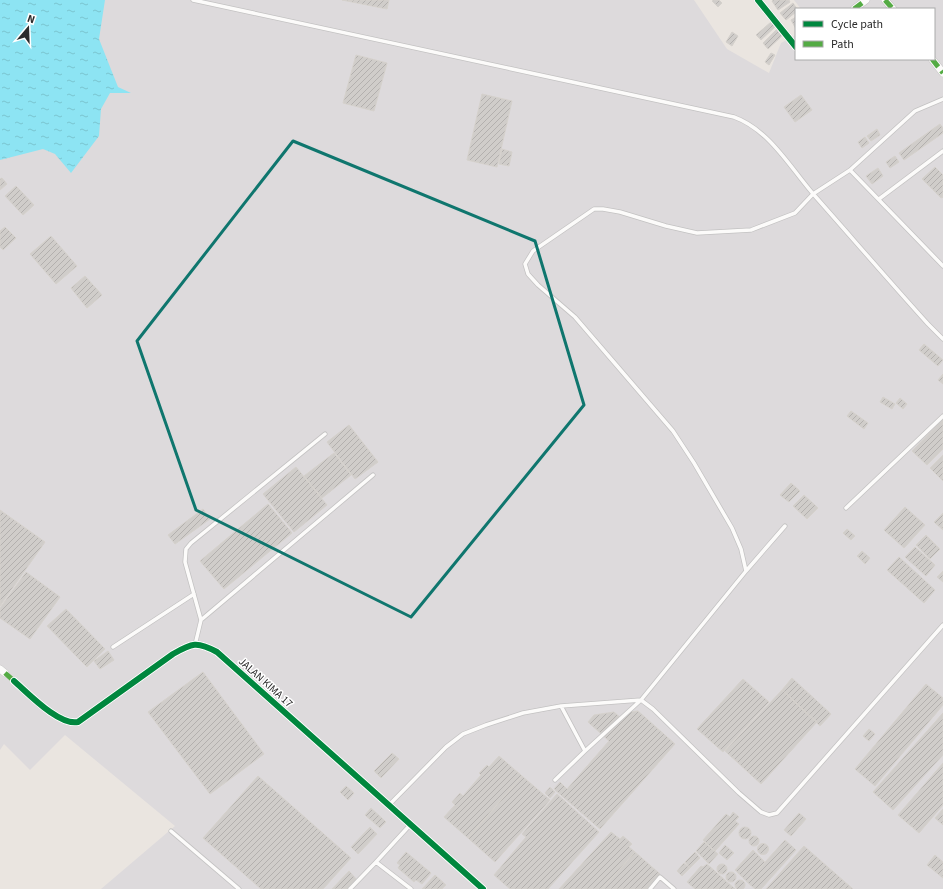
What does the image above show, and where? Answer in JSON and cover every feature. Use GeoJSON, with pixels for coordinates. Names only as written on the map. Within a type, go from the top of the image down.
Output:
{"type":"FeatureCollection","features":[{"type":"Feature","properties":{"kind":"street"},"geometry":{"type":"LineString","coordinates":[[758,0],[795,46]]}},
{"type":"Feature","properties":{"kind":"street"},"geometry":{"type":"LineString","coordinates":[[855,8],[866,0]]}},
{"type":"Feature","properties":{"kind":"street"},"geometry":{"type":"LineString","coordinates":[[885,0],[892,8]]}},
{"type":"Feature","properties":{"kind":"street"},"geometry":{"type":"LineString","coordinates":[[933,60],[943,73]]}},
{"type":"Feature","properties":{"kind":"street"},"geometry":{"type":"LineString","coordinates":[[14,681],[56,717],[73,723],[78,722],[174,654],[187,646],[195,645]]}},
{"type":"Feature","properties":{"kind":"street","name":"JALAN KIMA 17"},"geometry":{"type":"LineString","coordinates":[[195,645],[204,645],[217,652],[483,889]]}},
{"type":"Feature","properties":{"kind":"lane"},"geometry":{"type":"LineString","coordinates":[[193,0],[734,117],[751,125],[773,145],[813,194],[943,338]]}},
{"type":"Feature","properties":{"kind":"lane"},"geometry":{"type":"LineString","coordinates":[[746,571],[741,549],[732,528],[694,463],[673,431],[575,317],[538,285],[528,274],[525,264],[533,251],[594,209],[620,212],[666,226],[696,233],[751,230],[795,213],[813,194],[850,170],[915,111],[943,99]]}},
{"type":"Feature","properties":{"kind":"lane"},"geometry":{"type":"LineString","coordinates":[[879,200],[943,151]]}},
{"type":"Feature","properties":{"kind":"lane"},"geometry":{"type":"LineString","coordinates":[[850,170],[943,266]]}},
{"type":"Feature","properties":{"kind":"lane"},"geometry":{"type":"LineString","coordinates":[[846,508],[943,416]]}},
{"type":"Feature","properties":{"kind":"lane"},"geometry":{"type":"LineString","coordinates":[[195,645],[202,620],[184,562],[186,549],[191,543],[325,434]]}},
{"type":"Feature","properties":{"kind":"lane"},"geometry":{"type":"LineString","coordinates":[[202,620],[373,475]]}},
{"type":"Feature","properties":{"kind":"lane"},"geometry":{"type":"LineString","coordinates":[[555,780],[641,700],[746,571],[785,526]]}},
{"type":"Feature","properties":{"kind":"lane"},"geometry":{"type":"LineString","coordinates":[[113,648],[194,594]]}},
{"type":"Feature","properties":{"kind":"lane"},"geometry":{"type":"LineString","coordinates":[[389,805],[446,747],[463,734],[523,713],[561,706],[641,700],[653,709],[756,807],[765,814],[773,814],[776,813],[943,625]]}},
{"type":"Feature","properties":{"kind":"lane"},"geometry":{"type":"LineString","coordinates":[[561,706],[585,752]]}},
{"type":"Feature","properties":{"kind":"lane"},"geometry":{"type":"LineString","coordinates":[[350,889],[410,825]]}},
{"type":"Feature","properties":{"kind":"lane"},"geometry":{"type":"LineString","coordinates":[[171,831],[239,889]]}},
{"type":"Feature","properties":{"kind":"lane"},"geometry":{"type":"LineString","coordinates":[[376,862],[411,889]]}},
{"type":"Feature","properties":{"kind":"lane"},"geometry":{"type":"LineString","coordinates":[[650,889],[660,877],[674,889]]}},
{"type":"Feature","properties":{"kind":"highlighted area"},"geometry":{"type":"Polygon","coordinates":[[[293,141],[535,241],[584,405],[411,617],[196,510],[137,341],[293,141]]]}},
{"type":"Feature","properties":{"kind":"shaded area"},"geometry":{"type":"Polygon","coordinates":[[[0,0],[694,0],[727,49],[769,73],[781,43],[795,36],[795,60],[935,60],[935,8],[800,8],[794,0],[943,0],[943,889],[101,889],[175,826],[65,735],[30,770],[4,744],[0,750],[0,0]]]}},
{"type":"Feature","properties":{"kind":"water"},"geometry":{"type":"Polygon","coordinates":[[[0,0],[105,0],[99,39],[118,87],[131,93],[110,93],[101,109],[99,136],[71,173],[55,154],[43,149],[0,160],[0,0]]]}},
{"type":"Feature","properties":{"kind":"building"},"geometry":{"type":"Polygon","coordinates":[[[342,0],[389,0],[387,9],[342,0]]]}},
{"type":"Feature","properties":{"kind":"building"},"geometry":{"type":"Polygon","coordinates":[[[719,0],[722,3],[718,7],[712,1],[719,0]]]}},
{"type":"Feature","properties":{"kind":"building"},"geometry":{"type":"Polygon","coordinates":[[[789,0],[790,2],[778,10],[772,1],[789,0]]]}},
{"type":"Feature","properties":{"kind":"building"},"geometry":{"type":"Polygon","coordinates":[[[793,3],[796,8],[795,8],[795,13],[786,20],[780,13],[793,3]]]}},
{"type":"Feature","properties":{"kind":"building"},"geometry":{"type":"Polygon","coordinates":[[[795,18],[795,27],[791,20],[795,18]]]}},
{"type":"Feature","properties":{"kind":"building"},"geometry":{"type":"Polygon","coordinates":[[[771,22],[775,27],[761,40],[756,35],[771,22]]]}},
{"type":"Feature","properties":{"kind":"building"},"geometry":{"type":"Polygon","coordinates":[[[777,29],[783,35],[768,49],[763,43],[777,29]]]}},
{"type":"Feature","properties":{"kind":"building"},"geometry":{"type":"Polygon","coordinates":[[[732,32],[738,36],[732,46],[726,42],[732,32]]]}},
{"type":"Feature","properties":{"kind":"building"},"geometry":{"type":"Polygon","coordinates":[[[771,53],[775,55],[769,65],[765,62],[771,53]]]}},
{"type":"Feature","properties":{"kind":"building"},"geometry":{"type":"Polygon","coordinates":[[[356,55],[387,63],[374,111],[343,103],[356,55]]]}},
{"type":"Feature","properties":{"kind":"building"},"geometry":{"type":"Polygon","coordinates":[[[482,94],[512,101],[497,167],[467,160],[482,94]]]}},
{"type":"Feature","properties":{"kind":"building"},"geometry":{"type":"Polygon","coordinates":[[[801,95],[812,110],[795,122],[784,107],[801,95]]]}},
{"type":"Feature","properties":{"kind":"building"},"geometry":{"type":"Polygon","coordinates":[[[940,124],[943,128],[943,133],[904,160],[899,153],[940,124]]]}},
{"type":"Feature","properties":{"kind":"building"},"geometry":{"type":"Polygon","coordinates":[[[877,129],[880,135],[871,141],[867,136],[877,129]]]}},
{"type":"Feature","properties":{"kind":"building"},"geometry":{"type":"Polygon","coordinates":[[[865,137],[869,143],[862,148],[858,142],[865,137]]]}},
{"type":"Feature","properties":{"kind":"building"},"geometry":{"type":"Polygon","coordinates":[[[502,149],[512,152],[509,166],[499,164],[502,149]]]}},
{"type":"Feature","properties":{"kind":"building"},"geometry":{"type":"Polygon","coordinates":[[[895,156],[899,162],[890,168],[886,162],[895,156]]]}},
{"type":"Feature","properties":{"kind":"building"},"geometry":{"type":"Polygon","coordinates":[[[935,167],[943,175],[943,197],[941,198],[922,179],[935,167]]]}},
{"type":"Feature","properties":{"kind":"building"},"geometry":{"type":"Polygon","coordinates":[[[878,168],[883,176],[872,184],[866,176],[878,168]]]}},
{"type":"Feature","properties":{"kind":"building"},"geometry":{"type":"Polygon","coordinates":[[[2,178],[7,184],[0,190],[0,179],[2,178]]]}},
{"type":"Feature","properties":{"kind":"building"},"geometry":{"type":"Polygon","coordinates":[[[16,186],[34,205],[23,215],[5,196],[16,186]]]}},
{"type":"Feature","properties":{"kind":"building"},"geometry":{"type":"Polygon","coordinates":[[[5,227],[16,238],[3,250],[0,247],[0,231],[5,227]]]}},
{"type":"Feature","properties":{"kind":"building"},"geometry":{"type":"Polygon","coordinates":[[[51,236],[77,266],[56,284],[30,254],[51,236]]]}},
{"type":"Feature","properties":{"kind":"building"},"geometry":{"type":"Polygon","coordinates":[[[85,276],[102,295],[87,308],[71,288],[85,276]]]}},
{"type":"Feature","properties":{"kind":"building"},"geometry":{"type":"Polygon","coordinates":[[[924,344],[943,360],[938,366],[919,350],[924,344]]]}},
{"type":"Feature","properties":{"kind":"building"},"geometry":{"type":"Polygon","coordinates":[[[943,374],[943,384],[938,380],[943,374]]]}},
{"type":"Feature","properties":{"kind":"building"},"geometry":{"type":"Polygon","coordinates":[[[883,397],[895,404],[892,409],[880,402],[883,397]]]}},
{"type":"Feature","properties":{"kind":"building"},"geometry":{"type":"Polygon","coordinates":[[[900,398],[907,404],[903,409],[896,403],[900,398]]]}},
{"type":"Feature","properties":{"kind":"building"},"geometry":{"type":"Polygon","coordinates":[[[851,411],[868,423],[864,429],[847,416],[851,411]]]}},
{"type":"Feature","properties":{"kind":"building"},"geometry":{"type":"Polygon","coordinates":[[[943,419],[943,449],[927,465],[912,451],[943,419]]]}},
{"type":"Feature","properties":{"kind":"building"},"geometry":{"type":"Polygon","coordinates":[[[349,425],[378,462],[355,479],[327,442],[349,425]]]}},
{"type":"Feature","properties":{"kind":"building"},"geometry":{"type":"Polygon","coordinates":[[[334,453],[351,475],[322,498],[304,476],[334,453]]]}},
{"type":"Feature","properties":{"kind":"building"},"geometry":{"type":"Polygon","coordinates":[[[943,455],[943,481],[930,468],[943,455]]]}},
{"type":"Feature","properties":{"kind":"building"},"geometry":{"type":"Polygon","coordinates":[[[296,467],[327,505],[294,532],[263,494],[296,467]]]}},
{"type":"Feature","properties":{"kind":"building"},"geometry":{"type":"Polygon","coordinates":[[[791,483],[800,491],[789,502],[780,495],[791,483]]]}},
{"type":"Feature","properties":{"kind":"building"},"geometry":{"type":"Polygon","coordinates":[[[804,495],[818,508],[807,519],[793,506],[804,495]]]}},
{"type":"Feature","properties":{"kind":"building"},"geometry":{"type":"Polygon","coordinates":[[[268,504],[292,533],[224,589],[200,561],[268,504]]]}},
{"type":"Feature","properties":{"kind":"building"},"geometry":{"type":"Polygon","coordinates":[[[905,507],[925,525],[904,548],[884,530],[905,507]]]}},
{"type":"Feature","properties":{"kind":"building"},"geometry":{"type":"Polygon","coordinates":[[[203,509],[210,519],[175,544],[168,535],[203,509]]]}},
{"type":"Feature","properties":{"kind":"building"},"geometry":{"type":"Polygon","coordinates":[[[0,510],[45,542],[0,606],[0,510]]]}},
{"type":"Feature","properties":{"kind":"building"},"geometry":{"type":"Polygon","coordinates":[[[943,513],[943,530],[934,522],[943,513]]]}},
{"type":"Feature","properties":{"kind":"building"},"geometry":{"type":"Polygon","coordinates":[[[847,529],[855,536],[851,540],[843,533],[847,529]]]}},
{"type":"Feature","properties":{"kind":"building"},"geometry":{"type":"Polygon","coordinates":[[[926,535],[940,549],[930,559],[916,545],[926,535]]]}},
{"type":"Feature","properties":{"kind":"building"},"geometry":{"type":"Polygon","coordinates":[[[915,547],[935,565],[926,576],[905,557],[915,547]]]}},
{"type":"Feature","properties":{"kind":"building"},"geometry":{"type":"Polygon","coordinates":[[[862,551],[870,558],[865,564],[857,556],[862,551]]]}},
{"type":"Feature","properties":{"kind":"building"},"geometry":{"type":"Polygon","coordinates":[[[899,557],[935,590],[924,603],[887,570],[899,557]]]}},
{"type":"Feature","properties":{"kind":"building"},"geometry":{"type":"Polygon","coordinates":[[[943,571],[943,582],[937,577],[943,571]]]}},
{"type":"Feature","properties":{"kind":"building"},"geometry":{"type":"Polygon","coordinates":[[[26,572],[60,597],[30,639],[0,618],[0,608],[26,572]]]}},
{"type":"Feature","properties":{"kind":"building"},"geometry":{"type":"Polygon","coordinates":[[[66,609],[105,649],[87,667],[47,626],[66,609]]]}},
{"type":"Feature","properties":{"kind":"building"},"geometry":{"type":"Polygon","coordinates":[[[108,651],[114,660],[100,669],[94,661],[108,651]]]}},
{"type":"Feature","properties":{"kind":"building"},"geometry":{"type":"Polygon","coordinates":[[[203,672],[264,754],[210,794],[148,712],[203,672]]]}},
{"type":"Feature","properties":{"kind":"building"},"geometry":{"type":"Polygon","coordinates":[[[792,678],[831,714],[820,726],[782,690],[792,678]]]}},
{"type":"Feature","properties":{"kind":"building"},"geometry":{"type":"Polygon","coordinates":[[[743,679],[769,702],[723,752],[697,729],[743,679]]]}},
{"type":"Feature","properties":{"kind":"building"},"geometry":{"type":"Polygon","coordinates":[[[926,684],[943,698],[943,705],[875,786],[855,769],[926,684]]]}},
{"type":"Feature","properties":{"kind":"building"},"geometry":{"type":"Polygon","coordinates":[[[782,690],[817,722],[761,784],[725,751],[782,690]]]}},
{"type":"Feature","properties":{"kind":"building"},"geometry":{"type":"Polygon","coordinates":[[[638,711],[675,744],[600,829],[554,789],[560,782],[567,789],[609,741],[588,722],[594,715],[614,712],[622,719],[629,712],[638,711]]]}},
{"type":"Feature","properties":{"kind":"building"},"geometry":{"type":"Polygon","coordinates":[[[943,713],[943,755],[893,810],[873,792],[943,713]]]}},
{"type":"Feature","properties":{"kind":"building"},"geometry":{"type":"Polygon","coordinates":[[[869,729],[875,734],[869,741],[863,736],[869,729]]]}},
{"type":"Feature","properties":{"kind":"building"},"geometry":{"type":"Polygon","coordinates":[[[392,753],[399,759],[381,778],[374,771],[392,753]]]}},
{"type":"Feature","properties":{"kind":"building"},"geometry":{"type":"Polygon","coordinates":[[[499,756],[522,776],[468,838],[444,817],[455,805],[452,802],[460,793],[463,796],[481,775],[479,773],[487,765],[489,767],[499,756]]]}},
{"type":"Feature","properties":{"kind":"building"},"geometry":{"type":"Polygon","coordinates":[[[943,763],[943,805],[919,833],[898,815],[943,763]]]}},
{"type":"Feature","properties":{"kind":"building"},"geometry":{"type":"Polygon","coordinates":[[[258,776],[351,858],[323,889],[261,889],[203,838],[258,776]]]}},
{"type":"Feature","properties":{"kind":"building"},"geometry":{"type":"Polygon","coordinates":[[[522,776],[550,800],[495,862],[468,838],[522,776]]]}},
{"type":"Feature","properties":{"kind":"building"},"geometry":{"type":"Polygon","coordinates":[[[346,786],[354,793],[348,800],[340,792],[346,786]]]}},
{"type":"Feature","properties":{"kind":"building"},"geometry":{"type":"Polygon","coordinates":[[[550,787],[555,792],[550,798],[545,793],[550,787]]]}},
{"type":"Feature","properties":{"kind":"building"},"geometry":{"type":"Polygon","coordinates":[[[557,794],[599,832],[548,889],[510,889],[494,875],[526,837],[522,834],[557,794]]]}},
{"type":"Feature","properties":{"kind":"building"},"geometry":{"type":"Polygon","coordinates":[[[371,808],[386,822],[380,828],[365,815],[371,808]]]}},
{"type":"Feature","properties":{"kind":"building"},"geometry":{"type":"Polygon","coordinates":[[[943,809],[943,825],[935,818],[943,809]]]}},
{"type":"Feature","properties":{"kind":"building"},"geometry":{"type":"Polygon","coordinates":[[[733,812],[739,817],[735,821],[739,824],[715,851],[703,840],[726,814],[730,817],[733,812]]]}},
{"type":"Feature","properties":{"kind":"building"},"geometry":{"type":"Polygon","coordinates":[[[799,813],[806,819],[791,836],[784,830],[799,813]]]}},
{"type":"Feature","properties":{"kind":"building"},"geometry":{"type":"Polygon","coordinates":[[[370,827],[377,834],[358,854],[351,847],[370,827]]]}},
{"type":"Feature","properties":{"kind":"building"},"geometry":{"type":"Polygon","coordinates":[[[743,827],[747,827],[751,833],[747,839],[743,839],[739,835],[739,831],[743,827]]]}},
{"type":"Feature","properties":{"kind":"building"},"geometry":{"type":"Polygon","coordinates":[[[611,832],[620,839],[623,836],[632,844],[629,847],[635,852],[602,889],[559,889],[611,832]]]}},
{"type":"Feature","properties":{"kind":"building"},"geometry":{"type":"Polygon","coordinates":[[[752,836],[756,836],[758,837],[758,845],[752,846],[749,843],[749,839],[752,836]]]}},
{"type":"Feature","properties":{"kind":"building"},"geometry":{"type":"Polygon","coordinates":[[[785,840],[796,850],[761,889],[755,889],[747,882],[785,840]]]}},
{"type":"Feature","properties":{"kind":"building"},"geometry":{"type":"Polygon","coordinates":[[[704,842],[718,854],[709,864],[696,851],[704,842]]]}},
{"type":"Feature","properties":{"kind":"building"},"geometry":{"type":"Polygon","coordinates":[[[761,844],[765,844],[767,845],[767,853],[761,854],[758,851],[758,847],[761,844]]]}},
{"type":"Feature","properties":{"kind":"building"},"geometry":{"type":"Polygon","coordinates":[[[725,845],[734,853],[727,860],[719,853],[725,845]]]}},
{"type":"Feature","properties":{"kind":"building"},"geometry":{"type":"Polygon","coordinates":[[[804,846],[853,889],[766,889],[804,846]]]}},
{"type":"Feature","properties":{"kind":"building"},"geometry":{"type":"Polygon","coordinates":[[[753,850],[765,862],[747,882],[735,870],[753,850]]]}},
{"type":"Feature","properties":{"kind":"building"},"geometry":{"type":"Polygon","coordinates":[[[406,852],[431,873],[422,884],[416,880],[414,882],[398,868],[400,865],[397,863],[406,852]]]}},
{"type":"Feature","properties":{"kind":"building"},"geometry":{"type":"Polygon","coordinates":[[[635,852],[660,874],[647,889],[602,889],[635,852]]]}},
{"type":"Feature","properties":{"kind":"building"},"geometry":{"type":"Polygon","coordinates":[[[695,852],[700,858],[690,868],[685,862],[695,852]]]}},
{"type":"Feature","properties":{"kind":"building"},"geometry":{"type":"Polygon","coordinates":[[[935,855],[943,862],[943,878],[927,865],[935,855]]]}},
{"type":"Feature","properties":{"kind":"building"},"geometry":{"type":"Polygon","coordinates":[[[684,863],[690,868],[682,876],[677,871],[684,863]]]}},
{"type":"Feature","properties":{"kind":"building"},"geometry":{"type":"Polygon","coordinates":[[[707,864],[735,889],[695,889],[687,882],[701,866],[703,867],[707,864]]]}},
{"type":"Feature","properties":{"kind":"building"},"geometry":{"type":"Polygon","coordinates":[[[720,864],[724,864],[726,865],[726,873],[720,874],[717,871],[717,867],[720,864]]]}},
{"type":"Feature","properties":{"kind":"building"},"geometry":{"type":"Polygon","coordinates":[[[349,871],[357,880],[347,889],[332,889],[349,871]]]}},
{"type":"Feature","properties":{"kind":"building"},"geometry":{"type":"Polygon","coordinates":[[[729,872],[733,872],[735,873],[735,881],[729,882],[726,879],[726,875],[729,872]]]}},
{"type":"Feature","properties":{"kind":"building"},"geometry":{"type":"Polygon","coordinates":[[[435,875],[446,885],[442,889],[422,889],[435,875]]]}},
{"type":"Feature","properties":{"kind":"building"},"geometry":{"type":"Polygon","coordinates":[[[738,880],[742,880],[744,881],[744,889],[738,890],[735,887],[735,883],[738,880]]]}},
{"type":"Feature","properties":{"kind":"marked path"},"geometry":{"type":"LineString","coordinates":[[855,8],[866,0]]}},
{"type":"Feature","properties":{"kind":"marked path"},"geometry":{"type":"LineString","coordinates":[[885,0],[892,8]]}},
{"type":"Feature","properties":{"kind":"marked path"},"geometry":{"type":"LineString","coordinates":[[933,60],[943,73]]}},
{"type":"Feature","properties":{"kind":"marked path"},"geometry":{"type":"LineString","coordinates":[[5,673],[14,681]]}},
{"type":"Feature","properties":{"kind":"cycle path"},"geometry":{"type":"LineString","coordinates":[[758,0],[795,46]]}},
{"type":"Feature","properties":{"kind":"cycle path"},"geometry":{"type":"LineString","coordinates":[[14,681],[44,708],[53,714],[70,722],[78,722],[180,650],[195,645],[210,648],[217,652],[483,889]]}}]}
